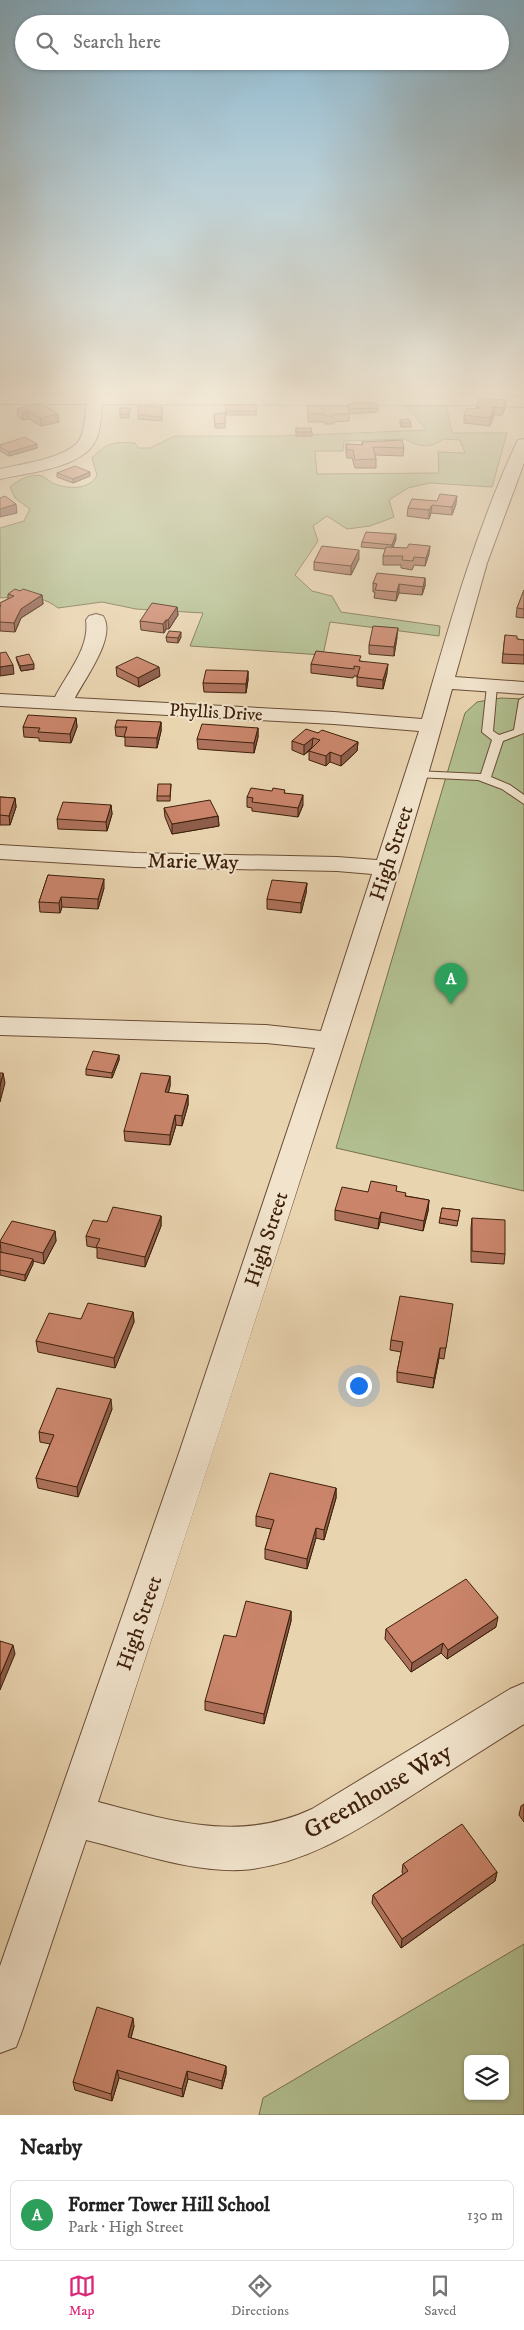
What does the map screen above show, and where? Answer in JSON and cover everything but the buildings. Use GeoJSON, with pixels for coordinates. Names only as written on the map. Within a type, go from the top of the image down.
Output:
{"type":"FeatureCollection","features":[{"type":"Feature","properties":{"kind":"street","name":"High Street"},"geometry":{"type":"LineString","coordinates":[[0,2031],[202,1435],[331,1041],[431,726],[476,572],[509,488]]}},
{"type":"Feature","properties":{"kind":"street"},"geometry":{"type":"LineString","coordinates":[[62,704],[96,640],[98,628],[96,620]]}},
{"type":"Feature","properties":{"kind":"street"},"geometry":{"type":"LineString","coordinates":[[443,682],[492,686],[524,700]]}},
{"type":"Feature","properties":{"kind":"street","name":"Phyllis Drive"},"geometry":{"type":"LineString","coordinates":[[0,700],[334,718],[431,726]]}},
{"type":"Feature","properties":{"kind":"street","name":"Marie Way"},"geometry":{"type":"LineString","coordinates":[[0,852],[135,860],[337,864],[386,868]]}},
{"type":"Feature","properties":{"kind":"street"},"geometry":{"type":"LineString","coordinates":[[0,1026],[266,1034],[331,1041]]}},
{"type":"Feature","properties":{"kind":"street","name":"Greenhouse Way"},"geometry":{"type":"LineString","coordinates":[[74,1816],[203,1846],[238,1849],[274,1845],[299,1837],[336,1818],[524,1702]]}},
{"type":"Feature","properties":{"kind":"lane"},"geometry":{"type":"LineString","coordinates":[[492,686],[487,732],[498,740]]}},
{"type":"Feature","properties":{"kind":"lane"},"geometry":{"type":"LineString","coordinates":[[498,740],[519,732],[524,700]]}},
{"type":"Feature","properties":{"kind":"lane"},"geometry":{"type":"LineString","coordinates":[[485,779],[498,740]]}},
{"type":"Feature","properties":{"kind":"lane"},"geometry":{"type":"LineString","coordinates":[[416,774],[485,779],[506,787],[524,801]]}},
{"type":"Feature","properties":{"kind":"green space"},"geometry":{"type":"Polygon","coordinates":[[[10,488],[409,488],[389,500],[394,517],[370,526],[347,529],[327,516],[313,526],[318,541],[295,575],[312,591],[332,596],[341,612],[440,626],[439,636],[330,622],[323,655],[190,646],[203,613],[136,609],[102,602],[58,608],[38,598],[0,598],[0,528],[24,521],[30,509],[15,498],[10,488]]]}},
{"type":"Feature","properties":{"kind":"green space"},"geometry":{"type":"Polygon","coordinates":[[[501,698],[524,699],[524,1191],[336,1148],[465,713],[477,702],[501,698]]]}},
{"type":"Feature","properties":{"kind":"green space"},"geometry":{"type":"Polygon","coordinates":[[[524,1944],[524,2115],[259,2115],[263,2098],[524,1944]]]}},
{"type":"Feature","properties":{"kind":"place","name":"Former Tower Hill School"},"geometry":{"type":"Point","coordinates":[451,1004]}}]}
